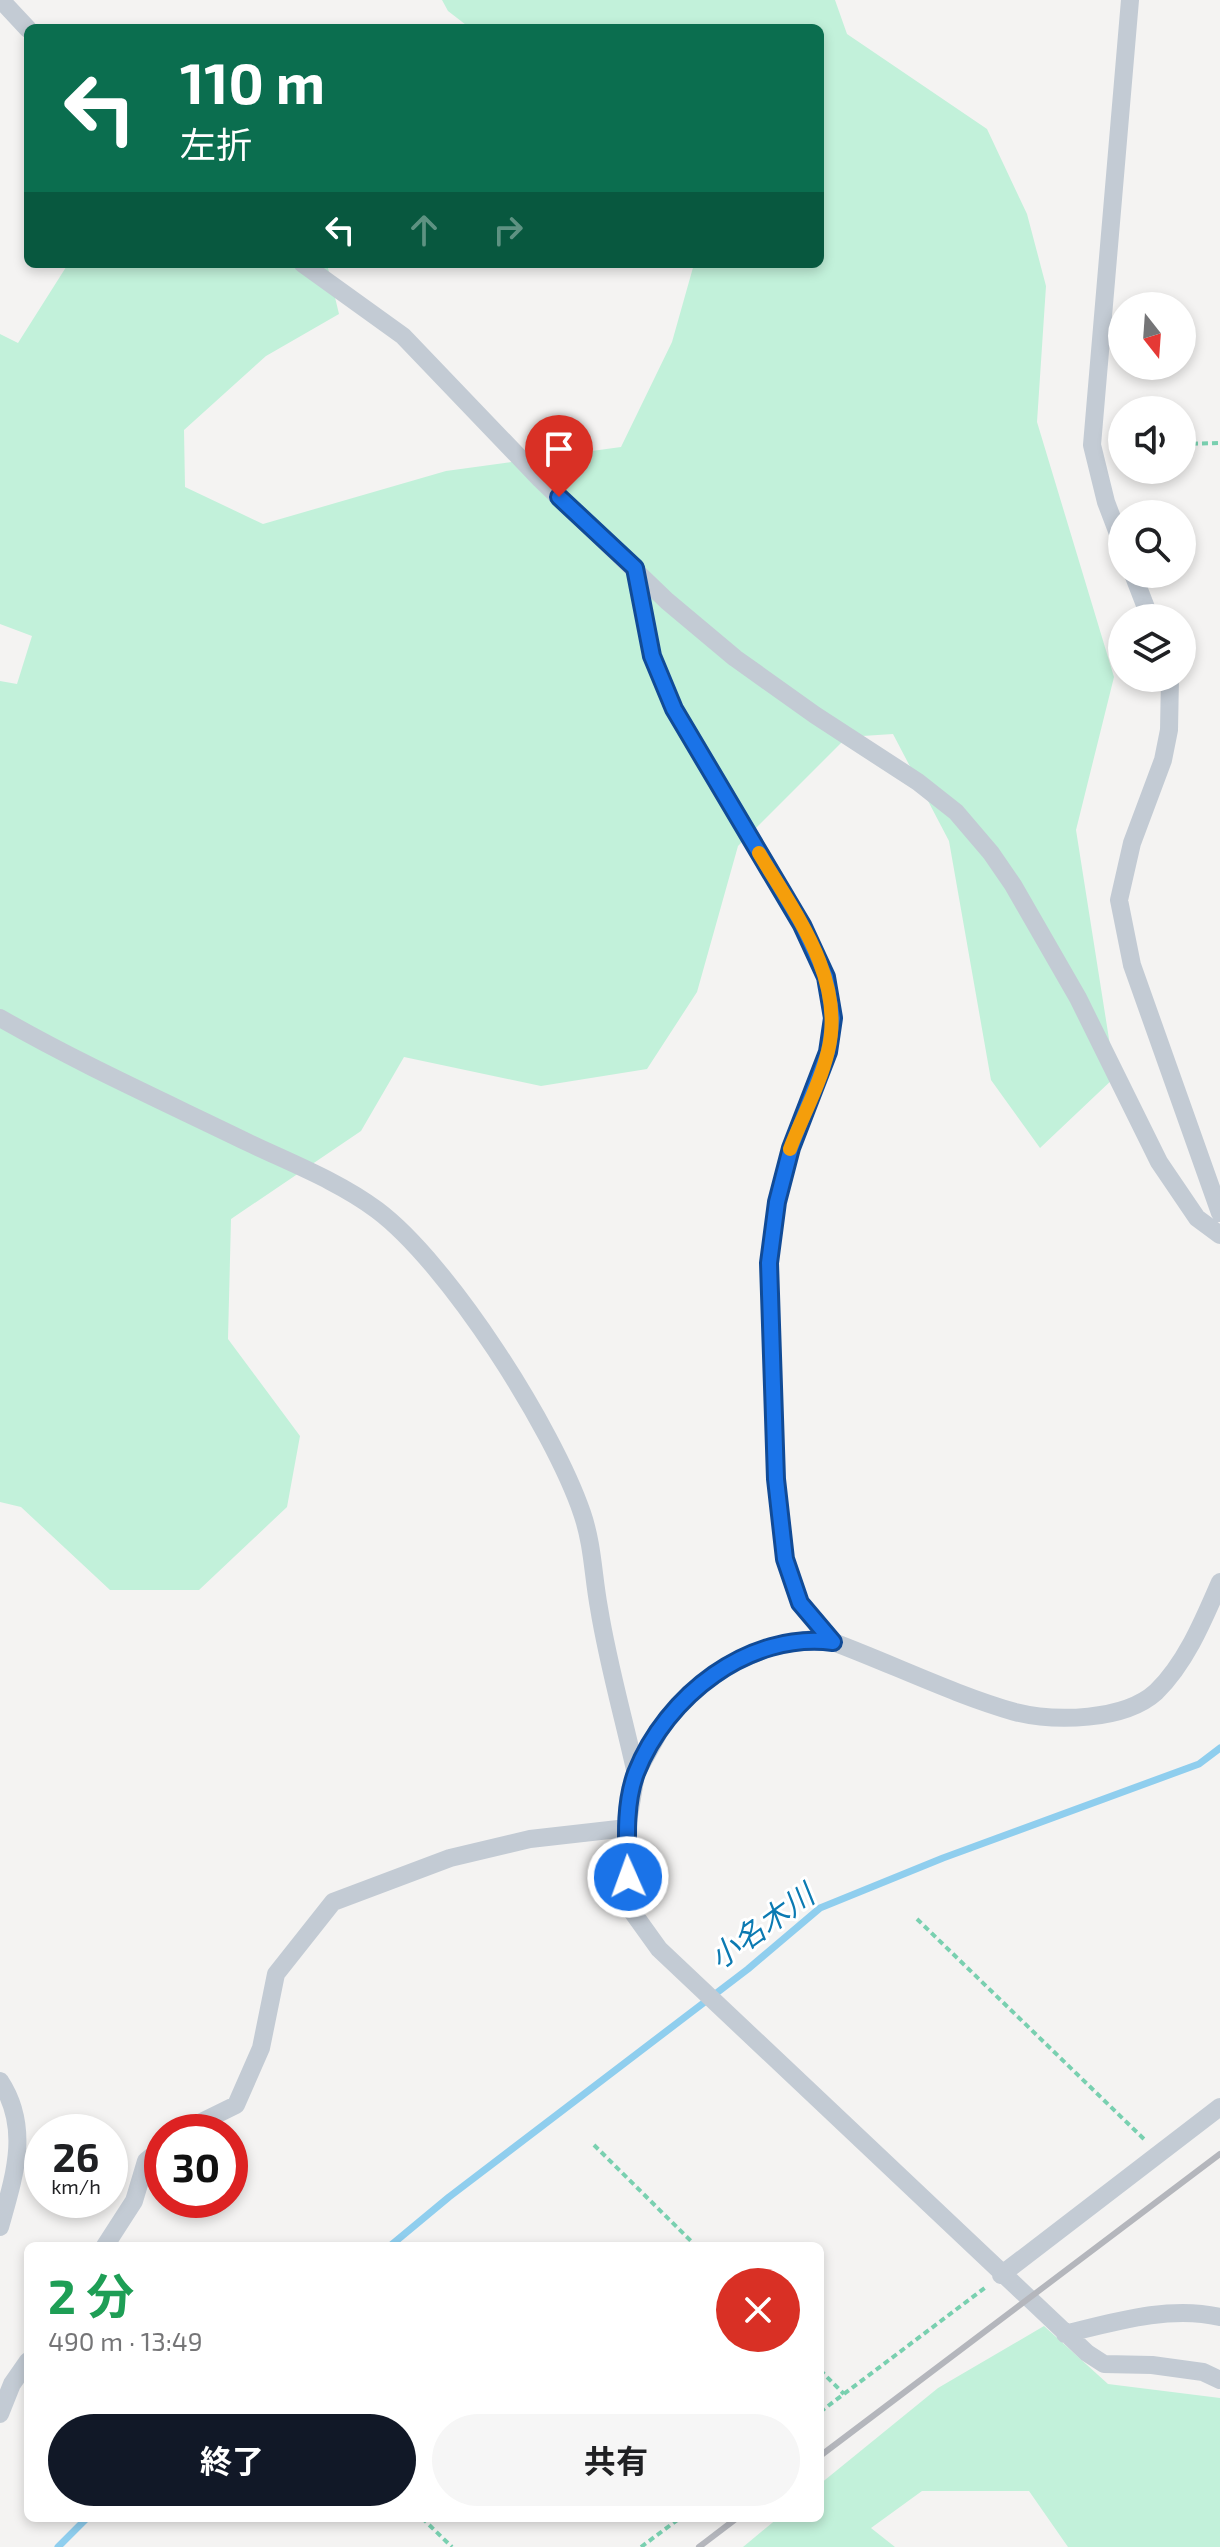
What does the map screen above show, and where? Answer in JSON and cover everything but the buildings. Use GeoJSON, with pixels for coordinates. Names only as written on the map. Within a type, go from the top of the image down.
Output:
{"type":"FeatureCollection","features":[{"type":"Feature","properties":{"kind":"street"},"geometry":{"type":"LineString","coordinates":[[1,0],[24,25]]}},
{"type":"Feature","properties":{"kind":"street"},"geometry":{"type":"LineString","coordinates":[[1108,507],[1092,445],[1130,0]]}},
{"type":"Feature","properties":{"kind":"street"},"geometry":{"type":"LineString","coordinates":[[309,268],[403,336],[540,479],[667,601],[735,658],[918,782],[956,812],[1013,885],[1078,998],[1159,1162],[1197,1218],[1220,1235]]}},
{"type":"Feature","properties":{"kind":"street"},"geometry":{"type":"LineString","coordinates":[[635,568],[652,656],[674,709],[802,925],[826,977],[833,1018],[828,1052],[791,1148],[777,1202],[769,1263],[776,1479],[785,1559],[800,1603],[833,1642]]}},
{"type":"Feature","properties":{"kind":"street"},"geometry":{"type":"LineString","coordinates":[[1170,692],[1169,730],[1163,760],[1132,843],[1119,900],[1132,965],[1220,1213]]}},
{"type":"Feature","properties":{"kind":"street"},"geometry":{"type":"LineString","coordinates":[[0,1018],[85,1064],[298,1166],[377,1210],[426,1259],[494,1349],[563,1465],[593,1554],[598,1608],[636,1774]]}},
{"type":"Feature","properties":{"kind":"street"},"geometry":{"type":"LineString","coordinates":[[1220,1582],[1188,1650],[1155,1693],[1133,1706],[1110,1713],[1056,1717],[1016,1712],[833,1642],[812,1639],[773,1646],[732,1663],[699,1686],[667,1718],[636,1774],[627,1828],[631,1910],[659,1949],[1001,2275],[1065,2334],[1104,2364],[1152,2365],[1203,2372],[1220,2380]]}},
{"type":"Feature","properties":{"kind":"street"},"geometry":{"type":"LineString","coordinates":[[218,2114],[236,2105],[261,2048],[276,1974],[333,1902],[450,1858],[530,1839],[627,1828]]}},
{"type":"Feature","properties":{"kind":"street"},"geometry":{"type":"LineString","coordinates":[[0,2081],[10,2096],[17,2123],[18,2162],[0,2227]]}},
{"type":"Feature","properties":{"kind":"street"},"geometry":{"type":"LineString","coordinates":[[1001,2275],[1220,2107]]}},
{"type":"Feature","properties":{"kind":"street"},"geometry":{"type":"LineString","coordinates":[[108,2242],[134,2201],[144,2168]]}},
{"type":"Feature","properties":{"kind":"street"},"geometry":{"type":"LineString","coordinates":[[1065,2334],[1118,2320],[1157,2315],[1220,2317]]}},
{"type":"Feature","properties":{"kind":"street"},"geometry":{"type":"LineString","coordinates":[[0,2414],[12,2384],[24,2367]]}},
{"type":"Feature","properties":{"kind":"path"},"geometry":{"type":"LineString","coordinates":[[1196,444],[1220,443]]}},
{"type":"Feature","properties":{"kind":"path"},"geometry":{"type":"LineString","coordinates":[[917,1919],[1159,2154]]}},
{"type":"Feature","properties":{"kind":"path"},"geometry":{"type":"LineString","coordinates":[[594,2145],[692,2242]]}},
{"type":"Feature","properties":{"kind":"path"},"geometry":{"type":"LineString","coordinates":[[824,2409],[1001,2275]]}},
{"type":"Feature","properties":{"kind":"path"},"geometry":{"type":"LineString","coordinates":[[824,2374],[844,2394]]}},
{"type":"Feature","properties":{"kind":"path"},"geometry":{"type":"LineString","coordinates":[[426,2522],[452,2547]]}},
{"type":"Feature","properties":{"kind":"path"},"geometry":{"type":"LineString","coordinates":[[641,2547],[675,2522]]}},
{"type":"Feature","properties":{"kind":"green space"},"geometry":{"type":"Polygon","coordinates":[[[442,0],[835,0],[847,34],[987,129],[1027,214],[1046,286],[1037,422],[1108,657],[1110,692],[1076,830],[1115,1077],[1040,1148],[991,1080],[949,841],[893,734],[847,737],[738,846],[697,992],[647,1069],[541,1086],[404,1057],[361,1131],[231,1219],[228,1339],[300,1436],[287,1507],[199,1590],[110,1590],[21,1507],[0,1502],[0,681],[17,684],[32,636],[0,624],[0,334],[18,343],[65,268],[328,268],[339,314],[266,356],[184,430],[185,487],[263,524],[446,471],[621,447],[672,342],[693,268],[824,268],[824,24],[465,24],[448,11],[442,0]]]}},
{"type":"Feature","properties":{"kind":"green space"},"geometry":{"type":"Polygon","coordinates":[[[1044,2326],[1108,2384],[1220,2398],[1220,2547],[1068,2547],[1029,2491],[922,2491],[871,2528],[895,2547],[743,2547],[773,2522],[824,2522],[824,2481],[938,2388],[1044,2326]]]}},
{"type":"Feature","properties":{"kind":"waterway","name":"小名木川"},"geometry":{"type":"LineString","coordinates":[[395,2242],[449,2197],[748,1969],[820,1908],[943,1858],[1199,1764],[1220,1748]]}},
{"type":"Feature","properties":{"kind":"waterway","name":"小名木川"},"geometry":{"type":"LineString","coordinates":[[58,2547],[83,2522]]}},
{"type":"Feature","properties":{"kind":"railway"},"geometry":{"type":"LineString","coordinates":[[824,2453],[1220,2154]]}},
{"type":"Feature","properties":{"kind":"railway"},"geometry":{"type":"LineString","coordinates":[[699,2547],[732,2522]]}},
{"type":"Feature","properties":{"kind":"slow traffic"},"geometry":{"type":"LineString","coordinates":[[759,853],[802,925],[826,977],[833,1018],[828,1052],[790,1149]]}},
{"type":"Feature","properties":{"kind":"route"},"geometry":{"type":"LineString","coordinates":[[559,497],[635,568],[652,656],[674,709],[802,925],[826,977],[833,1018],[828,1052],[791,1148],[777,1202],[769,1263],[776,1479],[785,1559],[800,1603],[833,1642],[812,1639],[773,1646],[732,1663],[699,1686],[667,1718],[636,1774],[627,1828],[628,1877]]}}]}
